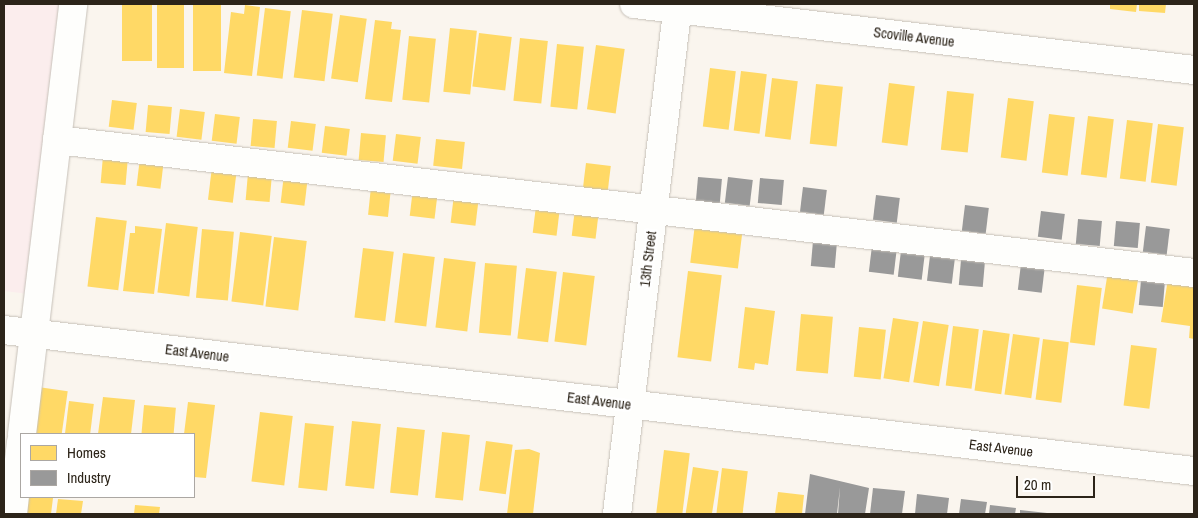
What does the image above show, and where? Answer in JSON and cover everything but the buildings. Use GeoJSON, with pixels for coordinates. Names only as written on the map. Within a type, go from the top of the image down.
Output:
{"type":"FeatureCollection","features":[{"type":"Feature","properties":{"kind":"street"},"geometry":{"type":"LineString","coordinates":[[22,433],[73,4]]}},
{"type":"Feature","properties":{"kind":"street","name":"Scoville Avenue"},"geometry":{"type":"LineString","coordinates":[[634,4],[678,6],[1194,70]]}},
{"type":"Feature","properties":{"kind":"street","name":"13th Street"},"geometry":{"type":"LineString","coordinates":[[617,514],[678,6]]}},
{"type":"Feature","properties":{"kind":"street"},"geometry":{"type":"LineString","coordinates":[[57,140],[653,213],[1194,273]]}},
{"type":"Feature","properties":{"kind":"street","name":"East Avenue"},"geometry":{"type":"LineString","coordinates":[[4,330],[1194,471]]}},
{"type":"Feature","properties":{"kind":"street"},"geometry":{"type":"LineString","coordinates":[[13,514],[20,451]]}},
{"type":"Feature","properties":{"kind":"shaded area"},"geometry":{"type":"Polygon","coordinates":[[[4,4],[64,4],[29,294],[4,291],[4,4]]]}}]}
